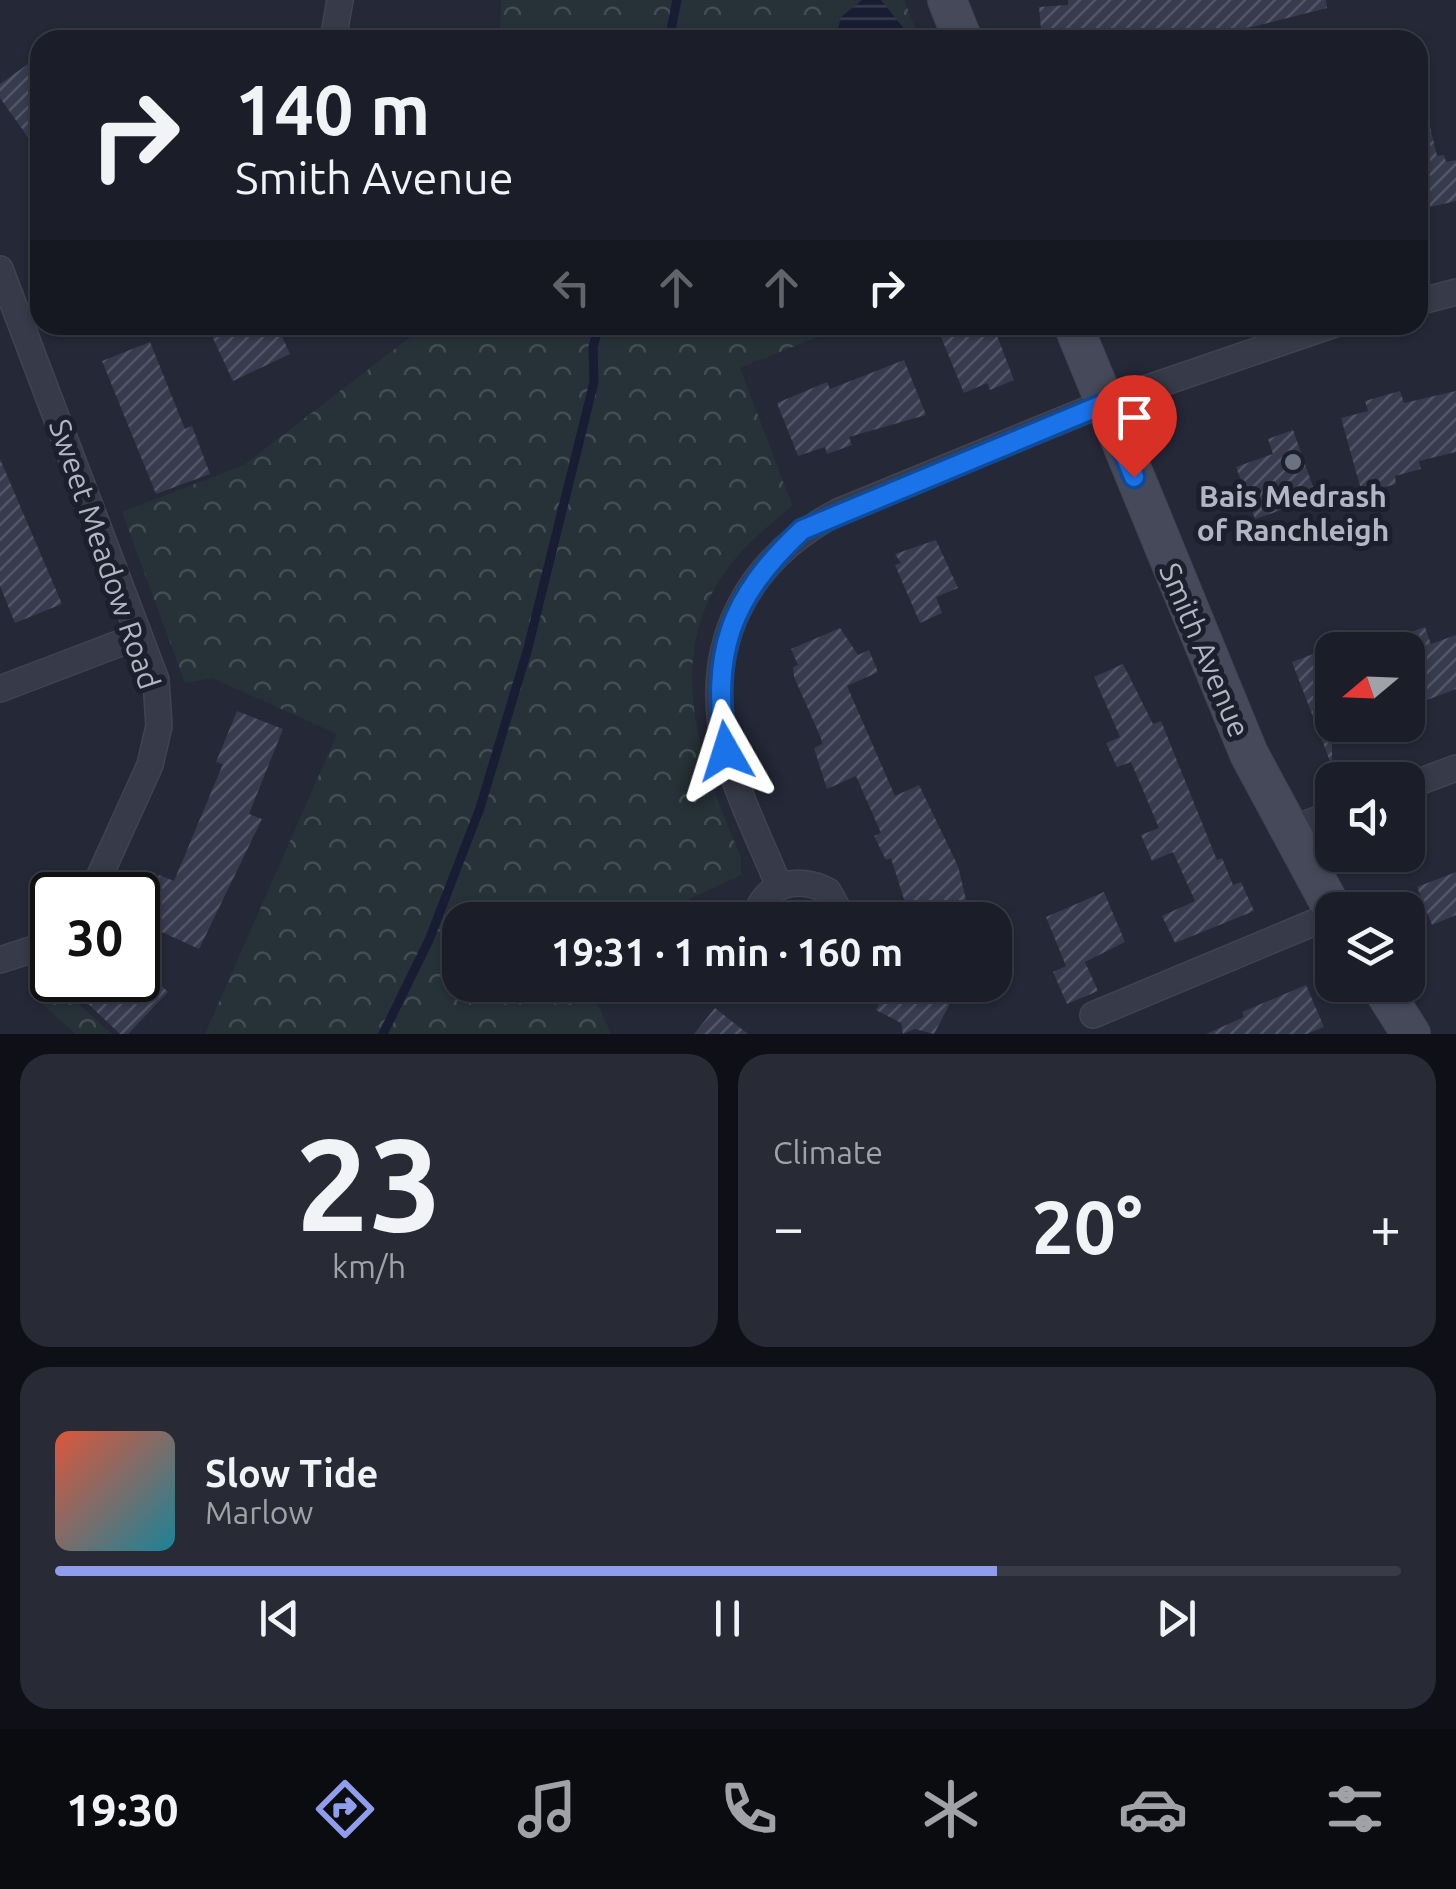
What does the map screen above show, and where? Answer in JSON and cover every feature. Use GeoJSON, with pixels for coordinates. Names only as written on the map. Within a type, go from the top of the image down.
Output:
{"type":"FeatureCollection","features":[{"type":"Feature","properties":{"kind":"main road"},"geometry":{"type":"LineString","coordinates":[[947,0],[959,30]]}},
{"type":"Feature","properties":{"kind":"main road","name":"Smith Avenue"},"geometry":{"type":"LineString","coordinates":[[1078,335],[1208,662],[1287,831],[1322,892]]}},
{"type":"Feature","properties":{"kind":"main road"},"geometry":{"type":"LineString","coordinates":[[1391,1002],[1411,1034]]}},
{"type":"Feature","properties":{"kind":"street"},"geometry":{"type":"LineString","coordinates":[[334,30],[340,0]]}},
{"type":"Feature","properties":{"kind":"street","name":"Sweet Meadow Road"},"geometry":{"type":"LineString","coordinates":[[0,269],[30,320]]}},
{"type":"Feature","properties":{"kind":"street"},"geometry":{"type":"LineString","coordinates":[[1428,299],[1456,292]]}},
{"type":"Feature","properties":{"kind":"street","name":"Sweet Meadow Road"},"geometry":{"type":"LineString","coordinates":[[35,335],[156,680],[158,726],[150,765],[101,872]]}},
{"type":"Feature","properties":{"kind":"street"},"geometry":{"type":"LineString","coordinates":[[779,886],[738,784],[722,723],[720,676],[726,638],[742,597],[768,562],[802,530],[1104,404],[1303,335]]}},
{"type":"Feature","properties":{"kind":"street"},"geometry":{"type":"LineString","coordinates":[[0,690],[139,636]]}},
{"type":"Feature","properties":{"kind":"street"},"geometry":{"type":"LineString","coordinates":[[1425,780],[1456,768]]}},
{"type":"Feature","properties":{"kind":"street"},"geometry":{"type":"LineString","coordinates":[[1287,831],[1315,820]]}},
{"type":"Feature","properties":{"kind":"street"},"geometry":{"type":"LineString","coordinates":[[761,902],[779,886],[798,881],[814,884],[837,902]]}},
{"type":"Feature","properties":{"kind":"street"},"geometry":{"type":"LineString","coordinates":[[1092,1014],[1315,920]]}},
{"type":"Feature","properties":{"kind":"street"},"geometry":{"type":"LineString","coordinates":[[0,960],[30,950]]}},
{"type":"Feature","properties":{"kind":"green space"},"geometry":{"type":"Polygon","coordinates":[[[501,0],[904,0],[916,30],[500,30],[501,0]]]}},
{"type":"Feature","properties":{"kind":"green space"},"geometry":{"type":"Polygon","coordinates":[[[413,335],[822,335],[740,368],[792,505],[741,552],[715,588],[700,625],[693,663],[693,702],[700,742],[741,857],[741,875],[683,902],[442,902],[442,1002],[597,1002],[611,1034],[205,1034],[337,734],[212,678],[185,683],[122,512],[244,465],[413,335]]]}},
{"type":"Feature","properties":{"kind":"green space"},"geometry":{"type":"Polygon","coordinates":[[[41,1002],[77,1002],[112,1034],[75,1034],[41,1002]]]}},
{"type":"Feature","properties":{"kind":"water"},"geometry":{"type":"Polygon","coordinates":[[[862,0],[881,0],[905,30],[838,30],[841,17],[862,0]]]}},
{"type":"Feature","properties":{"kind":"building"},"geometry":{"type":"Polygon","coordinates":[[[1068,0],[1326,0],[1327,8],[1226,30],[1041,30],[1039,7],[1068,5],[1068,0]]]}},
{"type":"Feature","properties":{"kind":"building"},"geometry":{"type":"Polygon","coordinates":[[[30,63],[30,140],[0,98],[0,84],[30,63]]]}},
{"type":"Feature","properties":{"kind":"building"},"geometry":{"type":"Polygon","coordinates":[[[1428,118],[1437,156],[1444,155],[1446,162],[1456,160],[1456,201],[1428,208],[1428,118]]]}},
{"type":"Feature","properties":{"kind":"building"},"geometry":{"type":"Polygon","coordinates":[[[211,335],[281,335],[290,354],[233,381],[211,335]]]}},
{"type":"Feature","properties":{"kind":"building"},"geometry":{"type":"Polygon","coordinates":[[[997,335],[1014,380],[990,390],[987,383],[964,393],[941,337],[997,335]]]}},
{"type":"Feature","properties":{"kind":"building"},"geometry":{"type":"Polygon","coordinates":[[[150,342],[185,429],[192,426],[210,474],[156,494],[102,361],[150,342]]]}},
{"type":"Feature","properties":{"kind":"building"},"geometry":{"type":"Polygon","coordinates":[[[904,360],[926,415],[849,437],[852,445],[827,454],[825,447],[798,456],[777,403],[827,382],[830,389],[904,360]]]}},
{"type":"Feature","properties":{"kind":"building"},"geometry":{"type":"Polygon","coordinates":[[[1400,391],[1404,403],[1456,391],[1456,452],[1419,461],[1421,469],[1395,476],[1396,484],[1362,493],[1341,418],[1368,411],[1365,401],[1400,391]]]}},
{"type":"Feature","properties":{"kind":"building"},"geometry":{"type":"Polygon","coordinates":[[[1293,430],[1317,498],[1255,519],[1236,467],[1273,454],[1268,439],[1293,430]]]}},
{"type":"Feature","properties":{"kind":"building"},"geometry":{"type":"Polygon","coordinates":[[[0,459],[62,604],[15,623],[0,586],[0,459]]]}},
{"type":"Feature","properties":{"kind":"building"},"geometry":{"type":"Polygon","coordinates":[[[936,540],[958,588],[936,597],[942,613],[920,623],[895,565],[901,563],[895,554],[936,540]]]}},
{"type":"Feature","properties":{"kind":"building"},"geometry":{"type":"Polygon","coordinates":[[[1425,627],[1431,644],[1456,635],[1456,689],[1425,701],[1425,632],[1411,632],[1425,627]]]}},
{"type":"Feature","properties":{"kind":"building"},"geometry":{"type":"Polygon","coordinates":[[[840,628],[858,655],[869,650],[878,672],[847,686],[895,796],[919,785],[958,866],[967,902],[905,902],[891,858],[886,860],[874,836],[881,833],[856,776],[827,789],[814,748],[822,744],[821,738],[794,677],[793,667],[798,665],[791,649],[840,628]]]}},
{"type":"Feature","properties":{"kind":"building"},"geometry":{"type":"Polygon","coordinates":[[[1315,653],[1315,722],[1292,662],[1315,653]]]}},
{"type":"Feature","properties":{"kind":"building"},"geometry":{"type":"Polygon","coordinates":[[[1123,664],[1153,724],[1161,721],[1217,860],[1222,858],[1233,885],[1241,882],[1254,911],[1175,943],[1162,916],[1195,901],[1173,852],[1152,861],[1141,835],[1159,828],[1131,762],[1117,767],[1106,743],[1120,737],[1094,677],[1123,664]]]}},
{"type":"Feature","properties":{"kind":"building"},"geometry":{"type":"Polygon","coordinates":[[[237,711],[283,729],[249,814],[262,819],[199,949],[160,931],[160,875],[174,881],[223,764],[216,762],[237,711]]]}},
{"type":"Feature","properties":{"kind":"building"},"geometry":{"type":"Polygon","coordinates":[[[1323,742],[1332,742],[1330,762],[1323,742]]]}},
{"type":"Feature","properties":{"kind":"building"},"geometry":{"type":"Polygon","coordinates":[[[1456,872],[1456,915],[1432,925],[1425,907],[1425,892],[1419,892],[1417,887],[1456,872]]]}},
{"type":"Feature","properties":{"kind":"building"},"geometry":{"type":"Polygon","coordinates":[[[1104,892],[1125,942],[1085,962],[1098,991],[1067,1004],[1053,972],[1066,966],[1046,917],[1104,892]]]}},
{"type":"Feature","properties":{"kind":"building"},"geometry":{"type":"Polygon","coordinates":[[[160,984],[168,992],[160,1000],[160,984]]]}},
{"type":"Feature","properties":{"kind":"building"},"geometry":{"type":"Polygon","coordinates":[[[1306,985],[1324,1027],[1307,1034],[1206,1034],[1244,1017],[1242,1012],[1306,985]]]}},
{"type":"Feature","properties":{"kind":"building"},"geometry":{"type":"Polygon","coordinates":[[[86,1002],[158,1002],[128,1034],[120,1034],[86,1002]]]}},
{"type":"Feature","properties":{"kind":"building"},"geometry":{"type":"Polygon","coordinates":[[[881,1002],[951,1002],[934,1034],[915,1029],[903,1034],[901,1023],[876,1010],[881,1002]]]}},
{"type":"Feature","properties":{"kind":"building"},"geometry":{"type":"Polygon","coordinates":[[[715,1008],[748,1034],[694,1034],[715,1008]]]}},
{"type":"Feature","properties":{"kind":"waterway"},"geometry":{"type":"LineString","coordinates":[[671,30],[677,0]]}},
{"type":"Feature","properties":{"kind":"waterway"},"geometry":{"type":"LineString","coordinates":[[383,1034],[429,940],[480,808],[528,648],[594,382],[596,335]]}},
{"type":"Feature","properties":{"kind":"place","name":"Bais Medrash of Ranchleigh"},"geometry":{"type":"Point","coordinates":[1293,462]}},
{"type":"Feature","properties":{"kind":"route"},"geometry":{"type":"LineString","coordinates":[[726,751],[720,676],[726,638],[742,597],[768,562],[802,530],[1104,404],[1134,477]]}}]}
